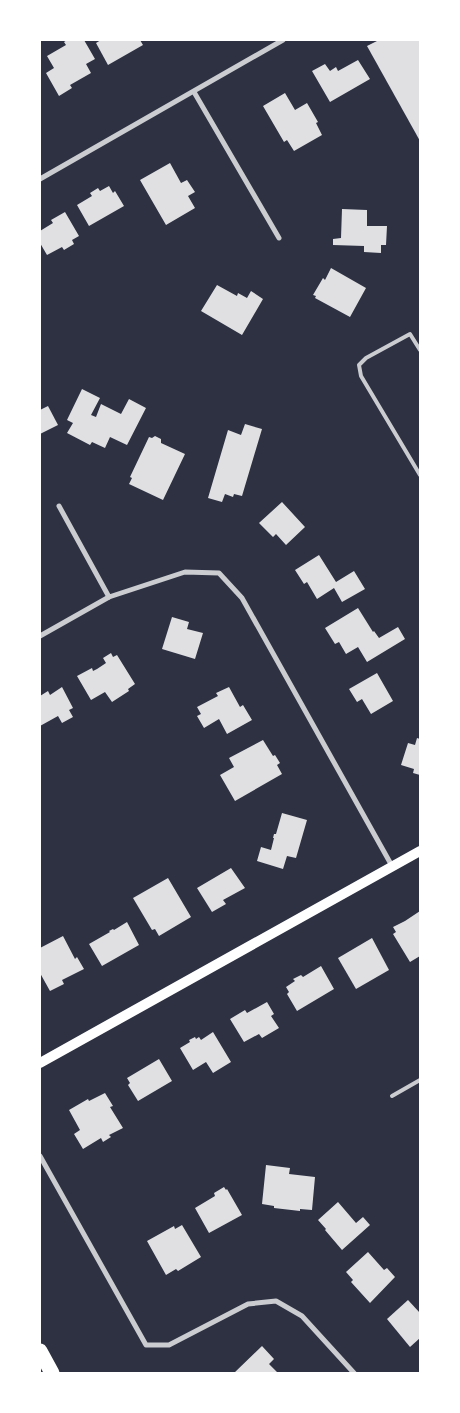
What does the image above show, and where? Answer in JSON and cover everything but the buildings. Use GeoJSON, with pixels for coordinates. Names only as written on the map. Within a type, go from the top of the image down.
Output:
{"type":"FeatureCollection","features":[{"type":"Feature","properties":{"kind":"highway"},"geometry":{"type":"LineString","coordinates":[[40,1351],[52,1373]]}},
{"type":"Feature","properties":{"kind":"main road"},"geometry":{"type":"LineString","coordinates":[[40,1063],[420,851]]}},
{"type":"Feature","properties":{"kind":"street"},"geometry":{"type":"LineString","coordinates":[[40,179],[284,40]]}},
{"type":"Feature","properties":{"kind":"street"},"geometry":{"type":"LineString","coordinates":[[194,92],[279,238]]}},
{"type":"Feature","properties":{"kind":"street"},"geometry":{"type":"LineString","coordinates":[[60,506],[109,597]]}},
{"type":"Feature","properties":{"kind":"street"},"geometry":{"type":"LineString","coordinates":[[40,636],[109,597],[185,572],[218,573],[242,598],[392,866]]}},
{"type":"Feature","properties":{"kind":"street"},"geometry":{"type":"LineString","coordinates":[[40,1156],[146,1345],[169,1345],[248,1304],[276,1301],[302,1316],[354,1373]]}},
{"type":"Feature","properties":{"kind":"lane"},"geometry":{"type":"LineString","coordinates":[[420,350],[410,334],[366,358],[359,365],[360,376],[420,475]]}},
{"type":"Feature","properties":{"kind":"lane"},"geometry":{"type":"LineString","coordinates":[[392,1096],[420,1080]]}}]}
